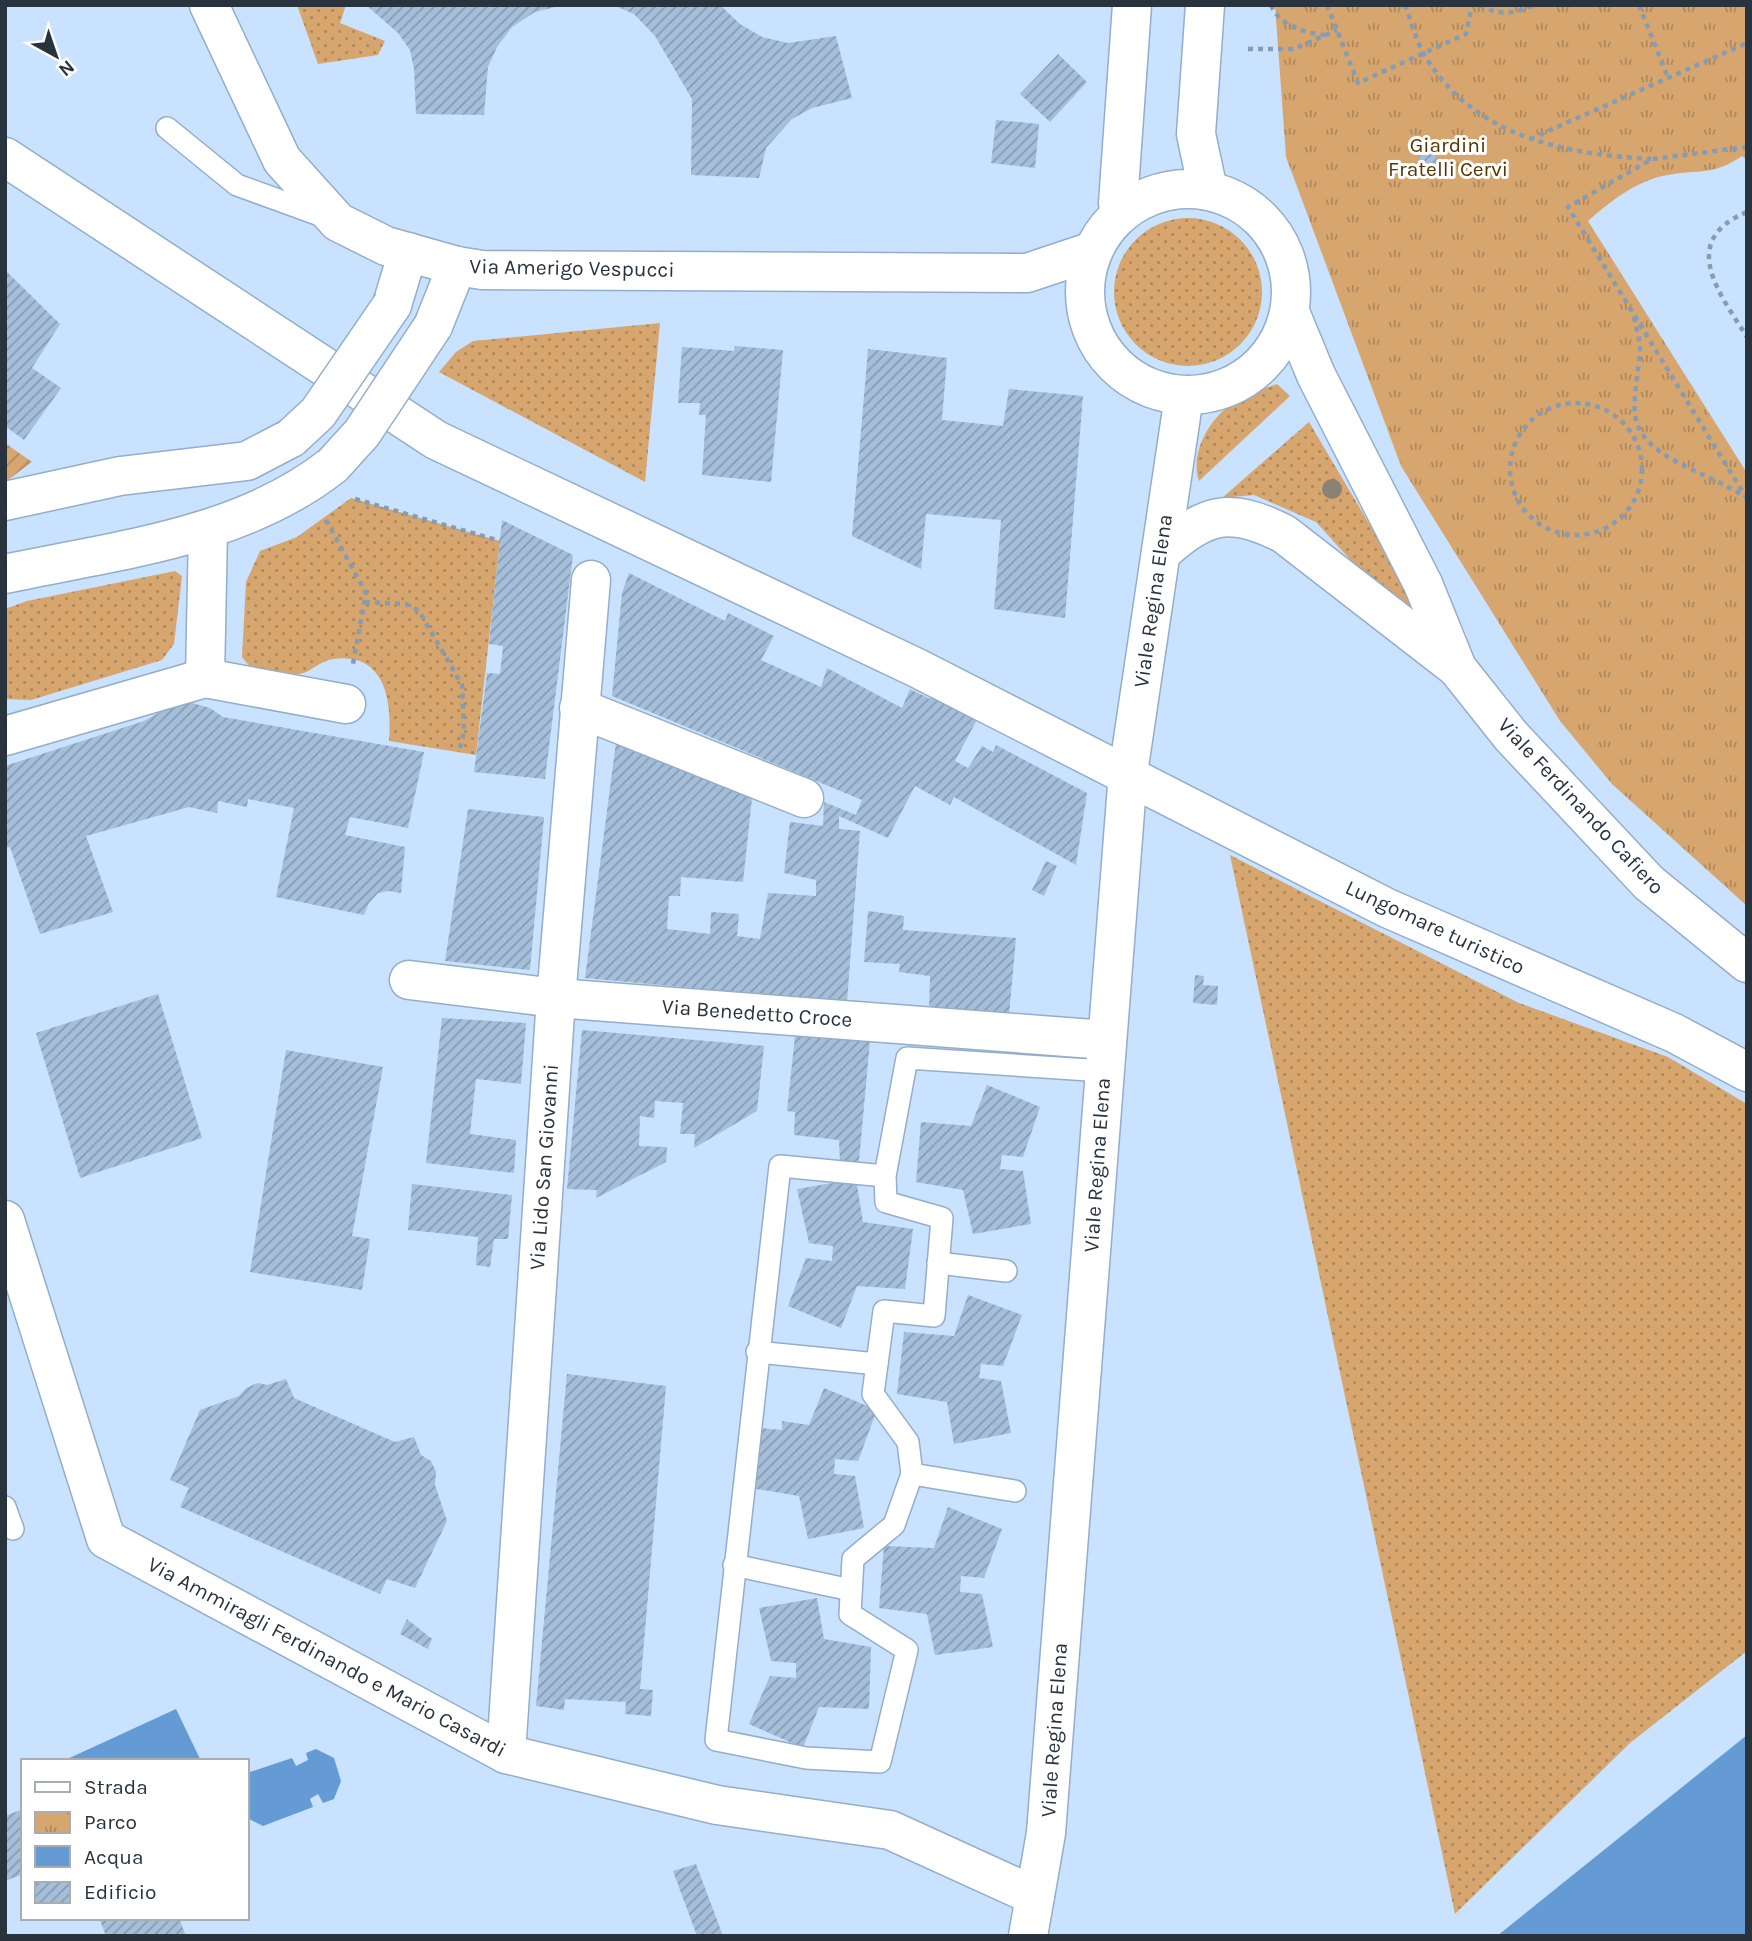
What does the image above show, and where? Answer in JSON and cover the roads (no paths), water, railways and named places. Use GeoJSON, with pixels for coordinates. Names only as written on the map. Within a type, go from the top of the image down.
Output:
{"type":"FeatureCollection","features":[{"type":"Feature","properties":{"kind":"street","name":"Via Amerigo Vespucci"},"geometry":{"type":"LineString","coordinates":[[209,5],[282,160],[338,222],[378,243],[408,253],[457,266],[495,270],[1027,272],[1093,251]]}},
{"type":"Feature","properties":{"kind":"street"},"geometry":{"type":"LineString","coordinates":[[1118,203],[1132,5]]}},
{"type":"Feature","properties":{"kind":"street"},"geometry":{"type":"LineString","coordinates":[[1200,6],[1196,137],[1208,190]]}},
{"type":"Feature","properties":{"kind":"street"},"geometry":{"type":"LineString","coordinates":[[1171,189],[1196,137]]}},
{"type":"Feature","properties":{"kind":"street","name":"Lungomare turistico"},"geometry":{"type":"LineString","coordinates":[[5,157],[41,184],[436,440],[917,668],[1128,773],[1387,908],[1674,1033],[1747,1072]]}},
{"type":"Feature","properties":{"kind":"street"},"geometry":{"type":"LineString","coordinates":[[1171,189],[1208,190],[1247,205],[1275,234],[1291,272],[1290,312],[1275,349],[1257,369],[1235,384],[1210,393],[1184,396],[1151,389],[1122,372],[1100,347],[1088,316],[1085,283],[1093,251],[1119,215],[1143,198],[1171,189]]}},
{"type":"Feature","properties":{"kind":"street"},"geometry":{"type":"LineString","coordinates":[[5,501],[120,477],[247,461],[291,438],[318,413],[392,305],[408,253]]}},
{"type":"Feature","properties":{"kind":"street"},"geometry":{"type":"LineString","coordinates":[[5,574],[208,530],[258,510],[320,475],[362,433],[433,326],[457,266]]}},
{"type":"Feature","properties":{"kind":"street"},"geometry":{"type":"LineString","coordinates":[[1027,272],[1088,316]]}},
{"type":"Feature","properties":{"kind":"street","name":"Viale Ferdinando Cafiero"},"geometry":{"type":"LineString","coordinates":[[1290,312],[1316,375],[1423,583],[1457,668]]}},
{"type":"Feature","properties":{"kind":"street"},"geometry":{"type":"LineString","coordinates":[[1275,349],[1316,375]]}},
{"type":"Feature","properties":{"kind":"street","name":"Viale Regina Elena"},"geometry":{"type":"LineString","coordinates":[[1028,1936],[1047,1819],[1128,773],[1184,396]]}},
{"type":"Feature","properties":{"kind":"street","name":"Viale Ferdinando Cafiero"},"geometry":{"type":"LineString","coordinates":[[1161,553],[1182,534],[1204,521],[1226,516],[1255,519],[1284,534],[1457,668],[1511,736],[1649,883],[1747,962]]}},
{"type":"Feature","properties":{"kind":"street"},"geometry":{"type":"LineString","coordinates":[[205,678],[208,530]]}},
{"type":"Feature","properties":{"kind":"street","name":"Via Lido San Giovanni"},"geometry":{"type":"LineString","coordinates":[[506,1754],[556,998],[591,580]]}},
{"type":"Feature","properties":{"kind":"street"},"geometry":{"type":"LineString","coordinates":[[5,736],[205,678],[346,704]]}},
{"type":"Feature","properties":{"kind":"street"},"geometry":{"type":"LineString","coordinates":[[579,708],[804,798]]}},
{"type":"Feature","properties":{"kind":"street","name":"Via Benedetto Croce"},"geometry":{"type":"LineString","coordinates":[[409,980],[556,998],[1105,1055]]}},
{"type":"Feature","properties":{"kind":"street","name":"Via Ammiragli Ferdinando e Mario Casardi"},"geometry":{"type":"LineString","coordinates":[[5,1220],[106,1539],[506,1754],[718,1805],[890,1830],[1035,1896]]}},
{"type":"Feature","properties":{"kind":"lane"},"geometry":{"type":"LineString","coordinates":[[167,128],[237,185],[338,222]]}},
{"type":"Feature","properties":{"kind":"lane"},"geometry":{"type":"LineString","coordinates":[[885,1176],[780,1167],[757,1352],[716,1740],[806,1758],[880,1762],[907,1650],[850,1614],[853,1559],[894,1525],[912,1474],[908,1442],[873,1394],[884,1311],[934,1316],[942,1218],[886,1202],[885,1176],[907,1058],[1105,1055]]}},
{"type":"Feature","properties":{"kind":"lane"},"geometry":{"type":"LineString","coordinates":[[938,1264],[1006,1271]]}},
{"type":"Feature","properties":{"kind":"lane"},"geometry":{"type":"LineString","coordinates":[[757,1352],[877,1364]]}},
{"type":"Feature","properties":{"kind":"lane"},"geometry":{"type":"LineString","coordinates":[[912,1474],[1015,1490]]}},
{"type":"Feature","properties":{"kind":"lane"},"geometry":{"type":"LineString","coordinates":[[5,1507],[13,1530]]}},
{"type":"Feature","properties":{"kind":"lane"},"geometry":{"type":"LineString","coordinates":[[734,1565],[851,1590]]}},
{"type":"Feature","properties":{"kind":"water"},"geometry":{"type":"Polygon","coordinates":[[[176,1709],[200,1759],[67,1759],[176,1709]]]}},
{"type":"Feature","properties":{"kind":"water"},"geometry":{"type":"Polygon","coordinates":[[[1747,1735],[1747,1936],[1497,1936],[1747,1735]]]}},
{"type":"Feature","properties":{"kind":"water"},"geometry":{"type":"Polygon","coordinates":[[[316,1749],[334,1758],[341,1781],[334,1799],[323,1803],[318,1794],[310,1799],[313,1807],[263,1826],[248,1818],[248,1773],[292,1758],[296,1766],[308,1760],[306,1753],[316,1749]]]}},
{"type":"Feature","properties":{"kind":"park label","name":"Giardini Fratelli Cervi"},"geometry":{"type":"Point","coordinates":[1448,157]}}]}
